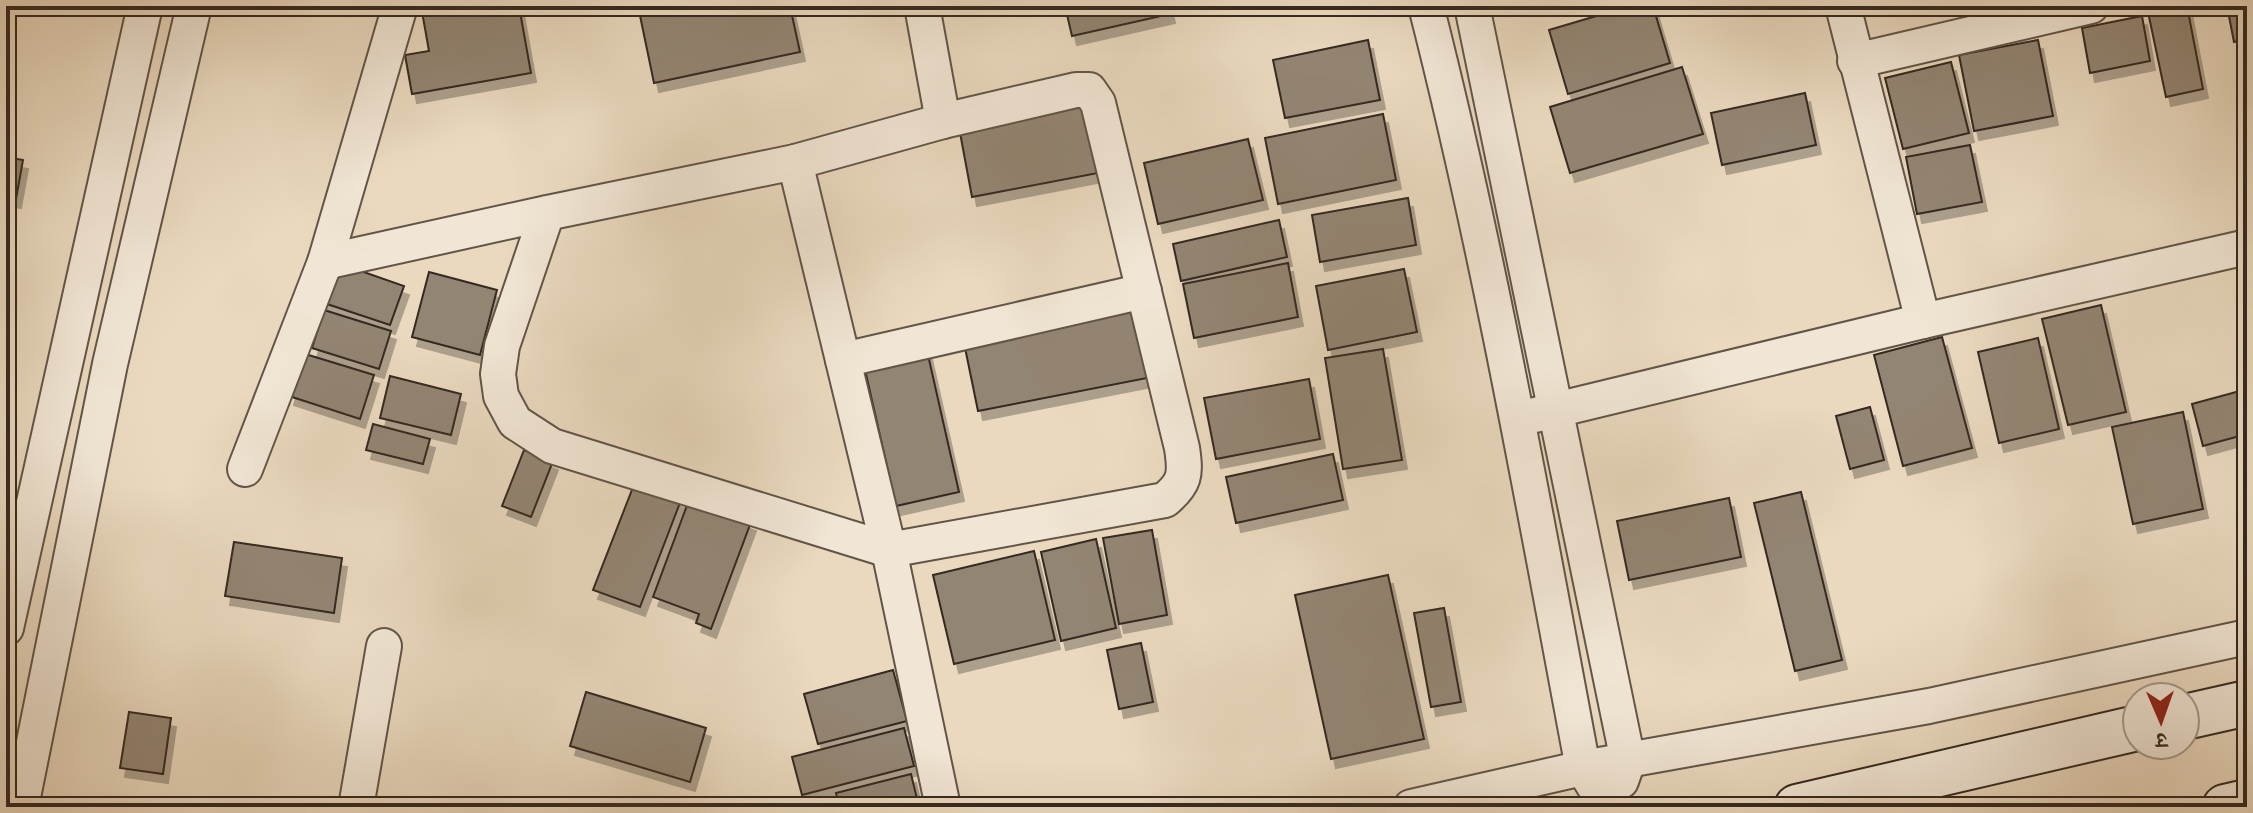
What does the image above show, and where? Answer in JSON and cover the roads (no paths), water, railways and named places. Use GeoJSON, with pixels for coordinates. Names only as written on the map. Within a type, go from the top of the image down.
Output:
{"type":"FeatureCollection","features":[{"type":"Feature","properties":{"kind":"main road"},"geometry":{"type":"LineString","coordinates":[[2201,713],[2247,703]]}},
{"type":"Feature","properties":{"kind":"main road"},"geometry":{"type":"LineString","coordinates":[[1797,807],[2121,732]]}},
{"type":"Feature","properties":{"kind":"main road"},"geometry":{"type":"LineString","coordinates":[[2225,807],[2247,802]]}},
{"type":"Feature","properties":{"kind":"street"},"geometry":{"type":"LineString","coordinates":[[6,628],[145,6]]}},
{"type":"Feature","properties":{"kind":"street"},"geometry":{"type":"LineString","coordinates":[[21,807],[110,364],[194,6]]}},
{"type":"Feature","properties":{"kind":"street"},"geometry":{"type":"LineString","coordinates":[[245,469],[325,262],[400,6]]}},
{"type":"Feature","properties":{"kind":"street"},"geometry":{"type":"LineString","coordinates":[[922,6],[943,121]]}},
{"type":"Feature","properties":{"kind":"street"},"geometry":{"type":"LineString","coordinates":[[1426,6],[1455,119],[1517,419],[1583,768],[1610,807]]}},
{"type":"Feature","properties":{"kind":"street"},"geometry":{"type":"LineString","coordinates":[[1472,6],[1628,761],[1610,807]]}},
{"type":"Feature","properties":{"kind":"street"},"geometry":{"type":"LineString","coordinates":[[1843,6],[1923,321]]}},
{"type":"Feature","properties":{"kind":"street"},"geometry":{"type":"LineString","coordinates":[[1855,61],[2091,6]]}},
{"type":"Feature","properties":{"kind":"street"},"geometry":{"type":"LineString","coordinates":[[325,262],[547,213],[795,162],[943,121],[1076,90],[1089,90],[1098,103],[1182,448],[1185,470],[1180,487],[1165,500],[889,550],[552,446],[515,422],[501,396],[498,374],[502,346],[547,213]]}},
{"type":"Feature","properties":{"kind":"street"},"geometry":{"type":"LineString","coordinates":[[795,162],[889,550],[943,807]]}},
{"type":"Feature","properties":{"kind":"street"},"geometry":{"type":"LineString","coordinates":[[1517,419],[2247,247]]}},
{"type":"Feature","properties":{"kind":"street"},"geometry":{"type":"LineString","coordinates":[[843,360],[1144,291]]}},
{"type":"Feature","properties":{"kind":"street"},"geometry":{"type":"LineString","coordinates":[[1411,807],[1583,768],[1929,706],[2247,637]]}},
{"type":"Feature","properties":{"kind":"street"},"geometry":{"type":"LineString","coordinates":[[356,807],[384,646]]}}]}
